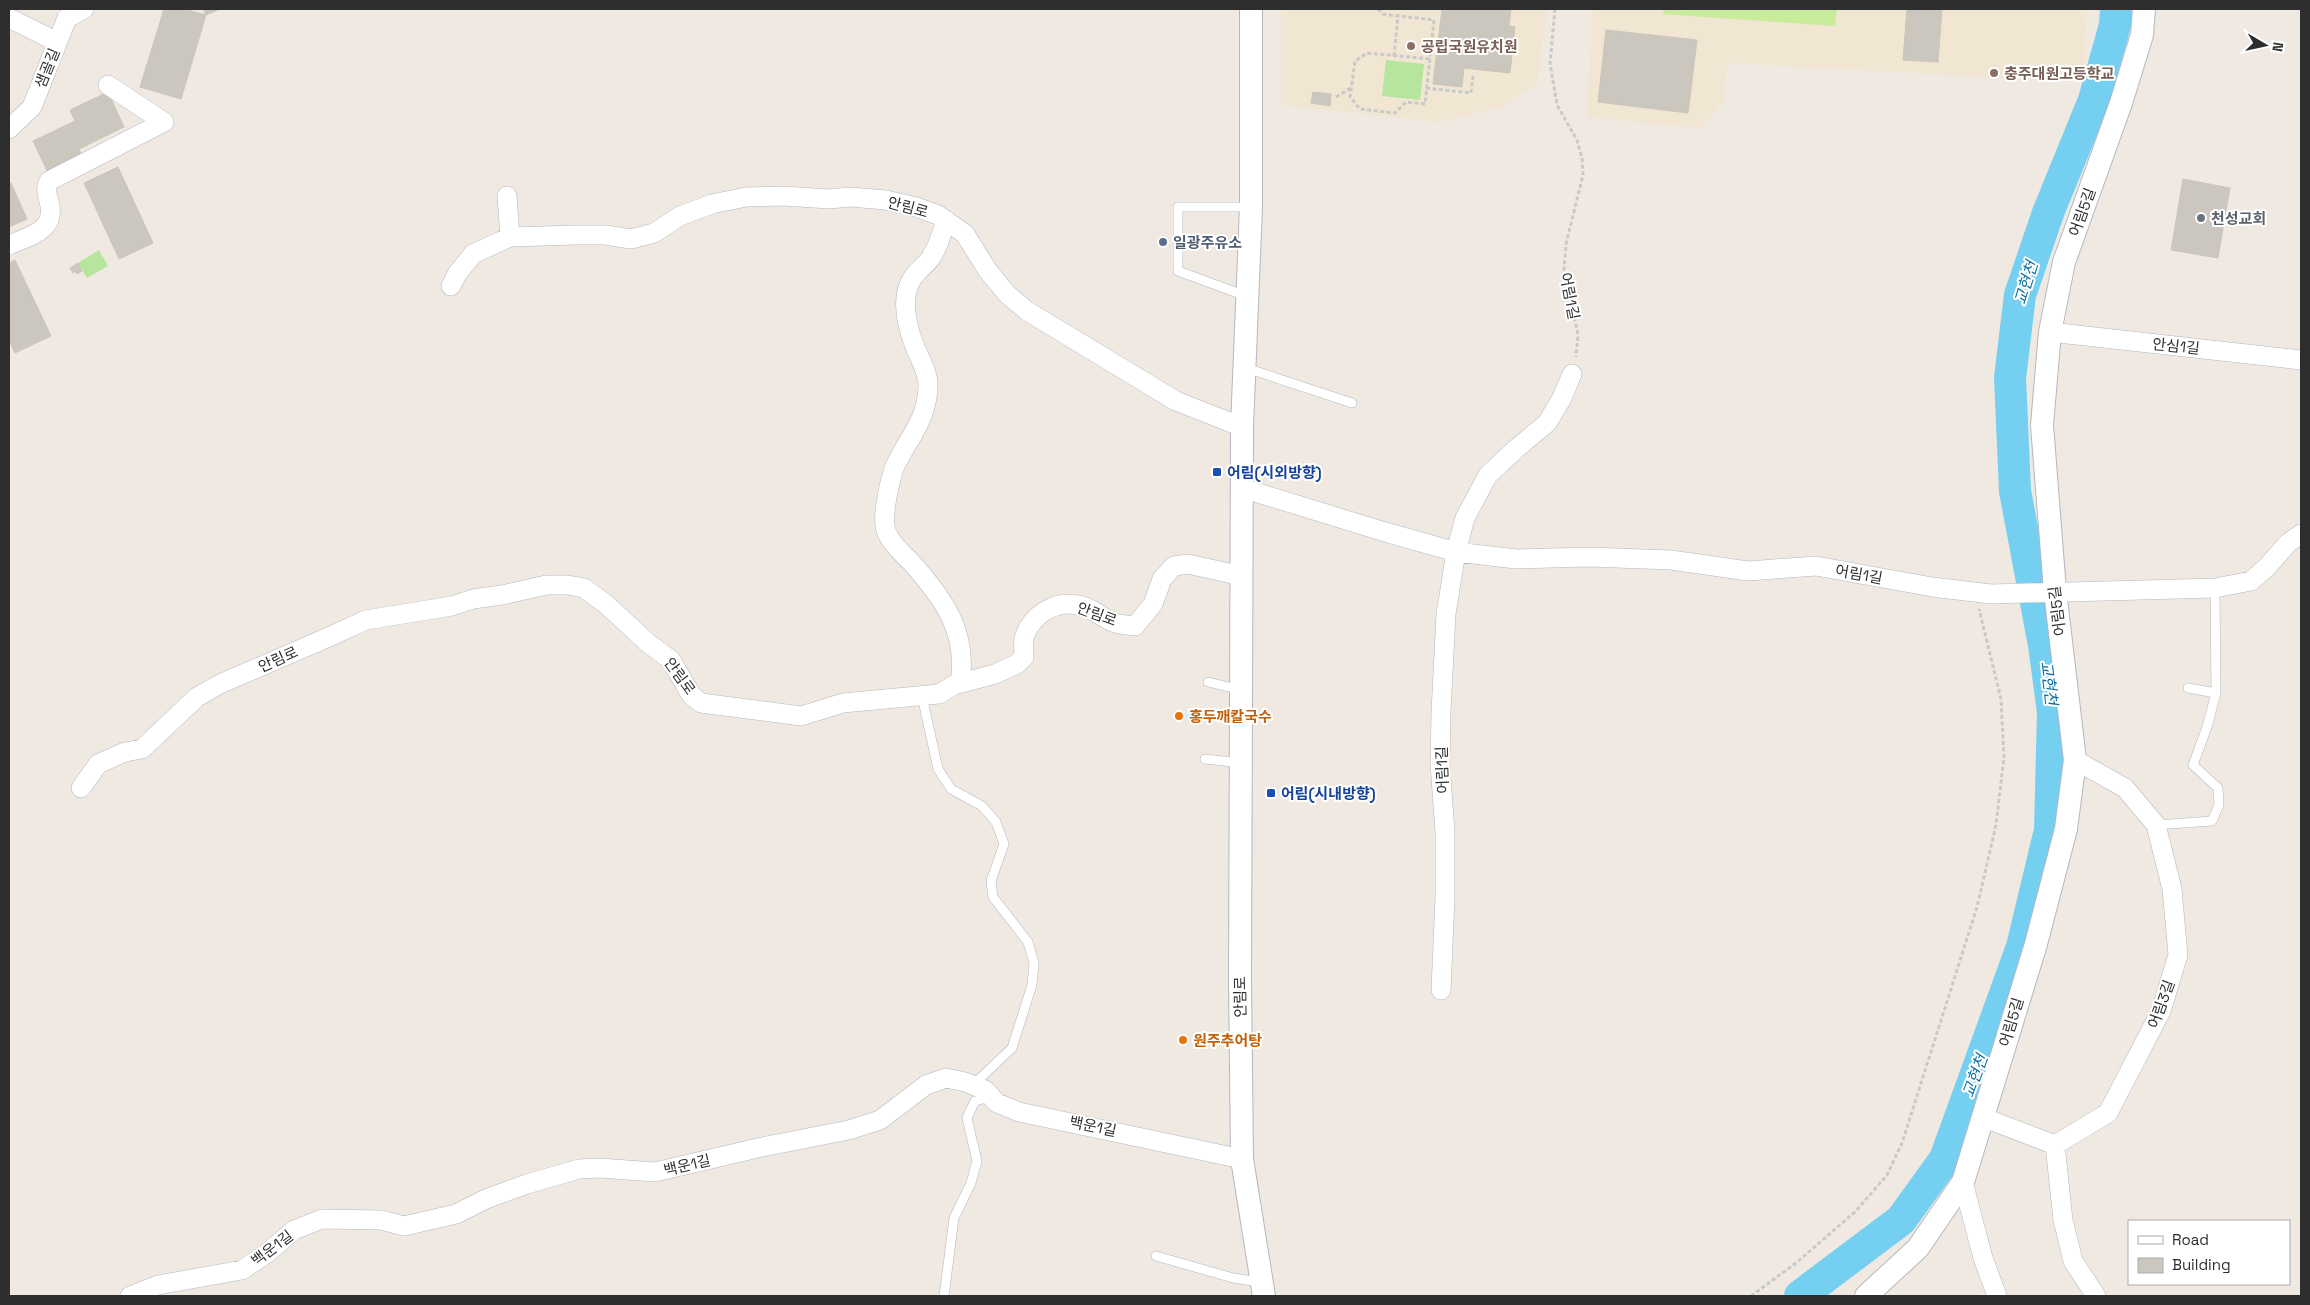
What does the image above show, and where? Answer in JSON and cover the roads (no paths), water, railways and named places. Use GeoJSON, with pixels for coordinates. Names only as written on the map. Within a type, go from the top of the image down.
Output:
{"type":"FeatureCollection","features":[{"type":"Feature","properties":{"kind":"street","name":"샘골길"},"geometry":{"type":"LineString","coordinates":[[9,129],[32,107],[67,18],[84,9]]}},
{"type":"Feature","properties":{"kind":"street","name":"안림로"},"geometry":{"type":"LineString","coordinates":[[1251,9],[1251,207],[1249,297],[1242,427],[1240,980],[1242,1158],[1262,1289]]}},
{"type":"Feature","properties":{"kind":"street","name":"어림5길"},"geometry":{"type":"LineString","coordinates":[[1866,1296],[1918,1248],[1963,1182],[2036,944],[2066,829],[2075,760],[2047,592],[2042,425],[2050,332],[2064,262],[2122,103],[2142,35],[2144,9]]}},
{"type":"Feature","properties":{"kind":"street"},"geometry":{"type":"LineString","coordinates":[[9,18],[57,42]]}},
{"type":"Feature","properties":{"kind":"street"},"geometry":{"type":"LineString","coordinates":[[9,245],[40,231],[48,224],[52,214],[46,194],[46,186],[49,182],[164,122],[108,84]]}},
{"type":"Feature","properties":{"kind":"street"},"geometry":{"type":"LineString","coordinates":[[507,196],[510,237]]}},
{"type":"Feature","properties":{"kind":"street","name":"안림로"},"geometry":{"type":"LineString","coordinates":[[451,286],[457,274],[473,254],[510,237],[595,235],[630,239],[654,232],[680,216],[712,204],[746,196],[784,196],[829,200],[850,197],[886,200],[916,206],[946,220],[965,234],[988,271],[1007,294],[1027,312],[1176,400],[1242,427]]}},
{"type":"Feature","properties":{"kind":"street"},"geometry":{"type":"LineString","coordinates":[[946,220],[930,259],[917,270],[908,285],[906,302],[907,322],[925,368],[928,385],[925,406],[919,424],[895,467],[886,508],[885,527],[893,543],[936,592],[946,610],[962,650],[960,683]]}},
{"type":"Feature","properties":{"kind":"street","name":"안심1길"},"geometry":{"type":"LineString","coordinates":[[2050,332],[2301,360]]}},
{"type":"Feature","properties":{"kind":"street","name":"어림1길"},"geometry":{"type":"LineString","coordinates":[[1441,990],[1446,832],[1440,764],[1441,712],[1446,614],[1456,552],[1465,518],[1488,475],[1547,423],[1562,398],[1572,374]]}},
{"type":"Feature","properties":{"kind":"street","name":"어림1길"},"geometry":{"type":"LineString","coordinates":[[1242,488],[1456,552],[1516,559],[1671,560],[1748,571],[1816,566],[1932,588],[1983,594],[2047,592]]}},
{"type":"Feature","properties":{"kind":"street"},"geometry":{"type":"LineString","coordinates":[[2047,592],[2215,588],[2251,581],[2288,544],[2301,534]]}},
{"type":"Feature","properties":{"kind":"street","name":"안림로"},"geometry":{"type":"LineString","coordinates":[[81,788],[98,764],[125,752],[142,749],[197,697],[220,684],[366,620],[452,606],[473,599],[502,595],[546,585],[568,585],[584,588],[607,604],[649,644],[672,660],[691,695],[701,702],[801,716],[843,703],[939,694],[960,683],[995,674],[1017,664],[1024,657],[1024,639],[1030,624],[1043,612],[1058,605],[1078,604],[1094,610],[1113,622],[1135,626],[1153,604],[1162,579],[1174,566],[1188,564],[1242,576]]}},
{"type":"Feature","properties":{"kind":"street","name":"어림3길"},"geometry":{"type":"LineString","coordinates":[[2055,1145],[2108,1113],[2161,1011],[2178,955],[2172,889],[2156,825],[2125,788],[2075,760]]}},
{"type":"Feature","properties":{"kind":"street","name":"백운1길"},"geometry":{"type":"LineString","coordinates":[[130,1296],[158,1285],[242,1270],[266,1254],[294,1230],[322,1219],[381,1220],[404,1226],[456,1214],[486,1199],[579,1169],[600,1168],[655,1172],[762,1146],[849,1130],[880,1120],[926,1085],[946,1078],[985,1090],[997,1103],[1018,1112],[1242,1158]]}},
{"type":"Feature","properties":{"kind":"street"},"geometry":{"type":"LineString","coordinates":[[1982,1117],[2055,1145],[2063,1220],[2073,1261],[2096,1296]]}},
{"type":"Feature","properties":{"kind":"street"},"geometry":{"type":"LineString","coordinates":[[1963,1182],[1983,1258],[1997,1296]]}},
{"type":"Feature","properties":{"kind":"lane"},"geometry":{"type":"LineString","coordinates":[[1249,297],[1178,271],[1178,207],[1251,207]]}},
{"type":"Feature","properties":{"kind":"lane"},"geometry":{"type":"LineString","coordinates":[[1246,368],[1352,404]]}},
{"type":"Feature","properties":{"kind":"lane"},"geometry":{"type":"LineString","coordinates":[[2156,825],[2212,821],[2220,805],[2218,788],[2193,765],[2208,727],[2216,693],[2215,588]]}},
{"type":"Feature","properties":{"kind":"lane"},"geometry":{"type":"LineString","coordinates":[[1208,682],[1241,690]]}},
{"type":"Feature","properties":{"kind":"lane"},"geometry":{"type":"LineString","coordinates":[[2188,688],[2216,693]]}},
{"type":"Feature","properties":{"kind":"lane"},"geometry":{"type":"LineString","coordinates":[[922,696],[938,769],[951,790],[982,806],[996,822],[1004,844],[991,881],[993,897],[1028,942],[1034,963],[1032,985],[1012,1048],[973,1085]]}},
{"type":"Feature","properties":{"kind":"lane"},"geometry":{"type":"LineString","coordinates":[[1205,759],[1241,763]]}},
{"type":"Feature","properties":{"kind":"lane"},"geometry":{"type":"LineString","coordinates":[[944,1296],[954,1218],[971,1183],[977,1162],[967,1118],[975,1101],[992,1097]]}},
{"type":"Feature","properties":{"kind":"lane"},"geometry":{"type":"LineString","coordinates":[[1156,1256],[1233,1278],[1262,1289]]}},
{"type":"Feature","properties":{"kind":"waterway","name":"교현천"},"geometry":{"type":"LineString","coordinates":[[1800,1296],[1901,1220],[1945,1159],[2022,947],[2050,830],[2053,712],[2044,645],[2015,491],[2010,378],[2020,295],[2048,213],[2094,100],[2115,25],[2116,9]]}},
{"type":"Feature","properties":{"kind":"place","name":"공립국원유치원"},"geometry":{"type":"Point","coordinates":[1411,46]}},
{"type":"Feature","properties":{"kind":"place","name":"충주대원고등학교"},"geometry":{"type":"Point","coordinates":[1994,73]}},
{"type":"Feature","properties":{"kind":"place","name":"천성교회"},"geometry":{"type":"Point","coordinates":[2201,218]}},
{"type":"Feature","properties":{"kind":"place","name":"일광주유소"},"geometry":{"type":"Point","coordinates":[1163,242]}},
{"type":"Feature","properties":{"kind":"place","name":"어림(시외방향)"},"geometry":{"type":"Point","coordinates":[1217,472]}},
{"type":"Feature","properties":{"kind":"place","name":"홍두깨칼국수"},"geometry":{"type":"Point","coordinates":[1179,716]}},
{"type":"Feature","properties":{"kind":"place","name":"어림(시내방향)"},"geometry":{"type":"Point","coordinates":[1271,793]}},
{"type":"Feature","properties":{"kind":"place","name":"원주추어탕"},"geometry":{"type":"Point","coordinates":[1183,1040]}}]}
